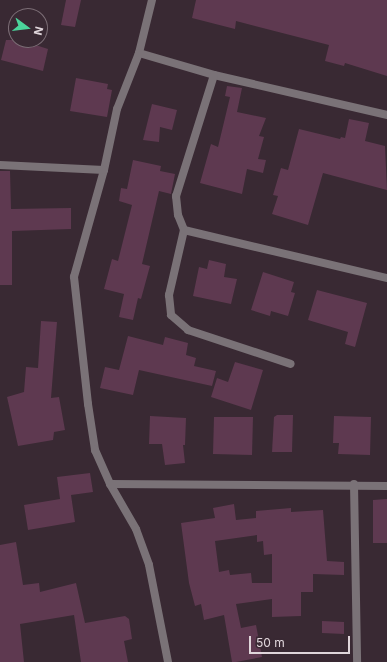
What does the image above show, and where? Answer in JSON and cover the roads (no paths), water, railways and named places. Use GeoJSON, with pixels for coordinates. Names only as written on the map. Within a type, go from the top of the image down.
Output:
{"type":"FeatureCollection","features":[{"type":"Feature","properties":{"kind":"street"},"geometry":{"type":"LineString","coordinates":[[152,0],[139,54],[117,109],[104,170],[74,277],[88,404],[95,450],[110,484],[136,529],[149,565],[168,662]]}},
{"type":"Feature","properties":{"kind":"street"},"geometry":{"type":"LineString","coordinates":[[139,54],[214,75],[387,115]]}},
{"type":"Feature","properties":{"kind":"street"},"geometry":{"type":"LineString","coordinates":[[214,75],[176,196],[178,215],[184,230],[169,295],[171,316],[188,330],[291,364]]}},
{"type":"Feature","properties":{"kind":"street"},"geometry":{"type":"LineString","coordinates":[[0,165],[104,170]]}},
{"type":"Feature","properties":{"kind":"street"},"geometry":{"type":"LineString","coordinates":[[184,230],[387,278]]}},
{"type":"Feature","properties":{"kind":"street"},"geometry":{"type":"LineString","coordinates":[[110,484],[354,484],[387,486]]}},
{"type":"Feature","properties":{"kind":"street"},"geometry":{"type":"LineString","coordinates":[[354,484],[357,662]]}}]}
